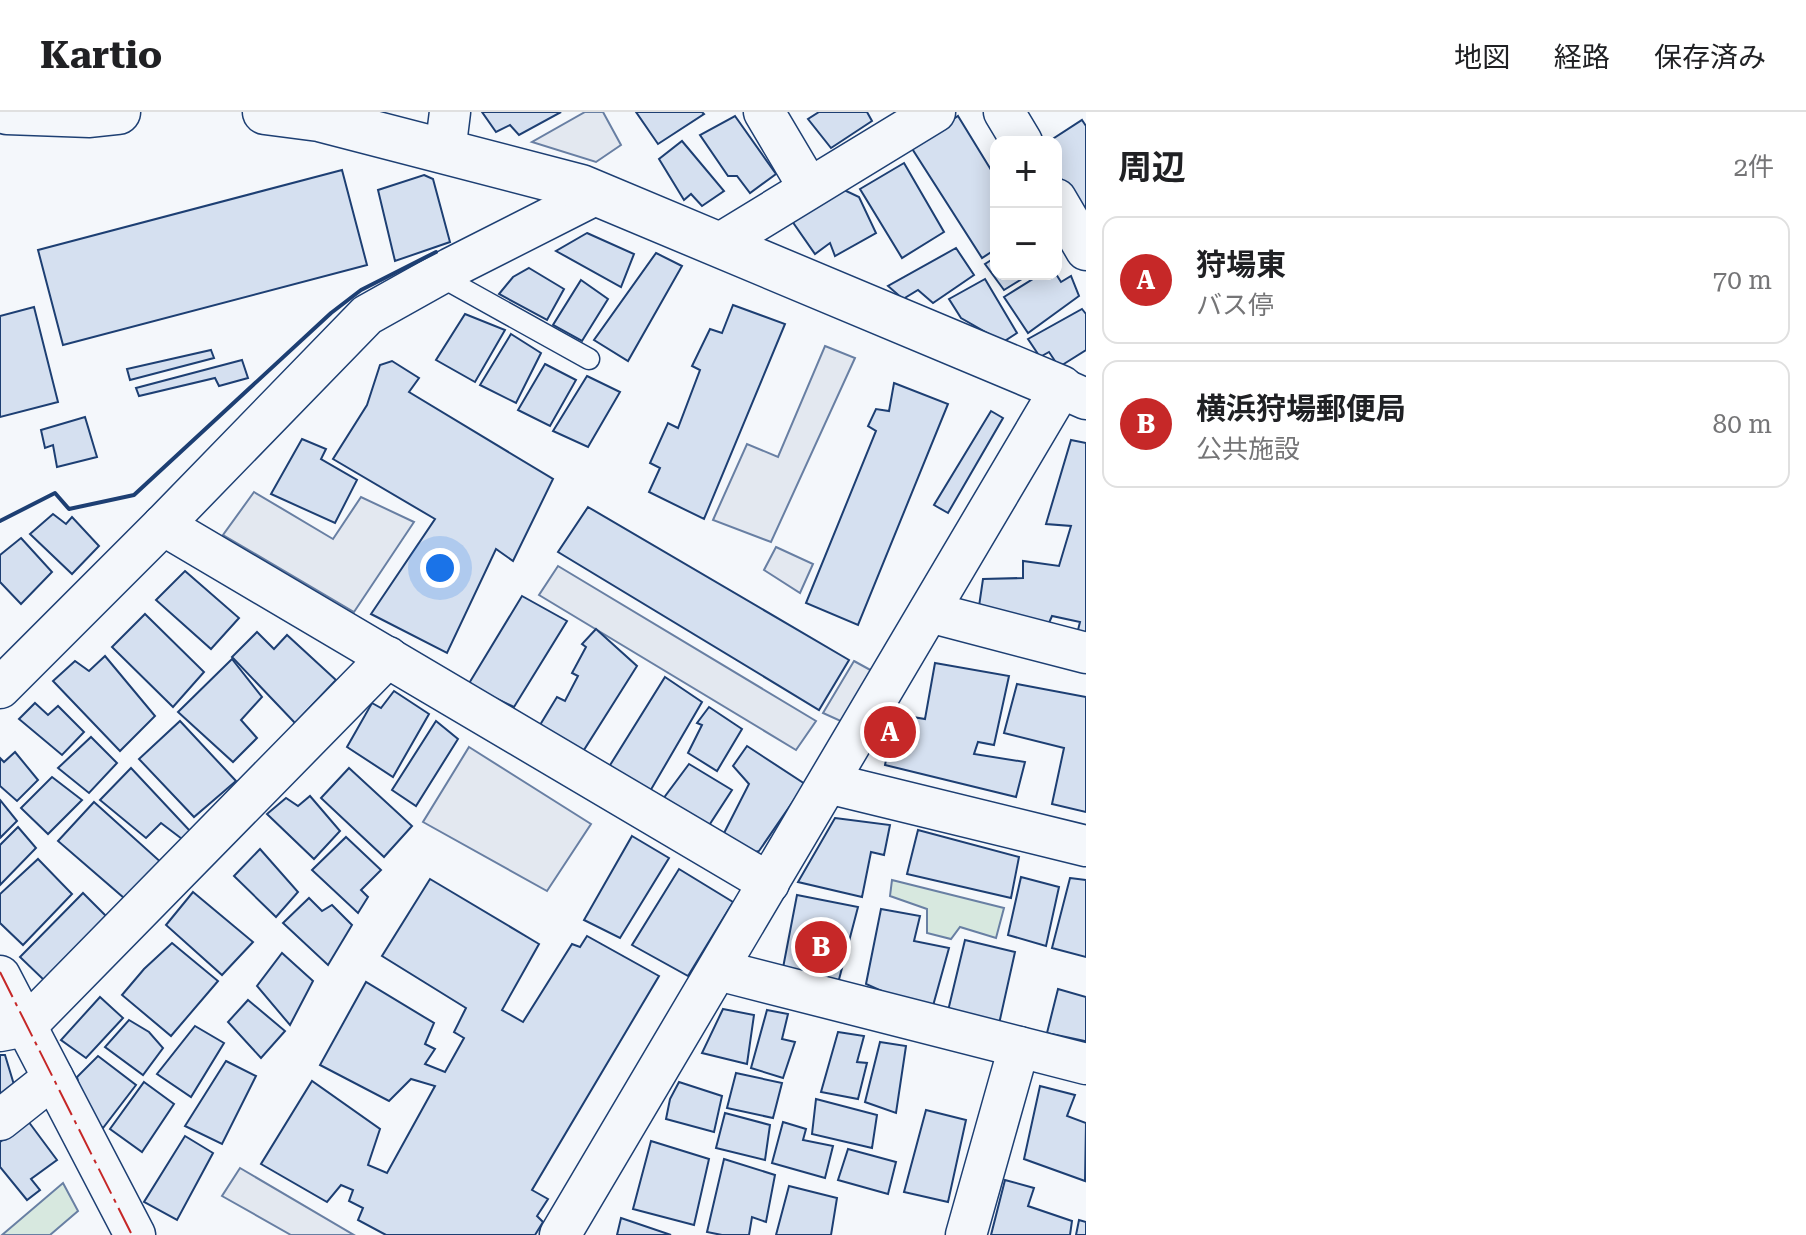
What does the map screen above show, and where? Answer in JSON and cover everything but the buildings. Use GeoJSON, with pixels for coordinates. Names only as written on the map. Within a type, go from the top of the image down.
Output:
{"type":"FeatureCollection","features":[{"type":"Feature","properties":{"kind":"street"},"geometry":{"type":"LineString","coordinates":[[7,112],[90,115],[118,112]]}},
{"type":"Feature","properties":{"kind":"street"},"geometry":{"type":"LineString","coordinates":[[265,112],[448,132],[1073,393],[929,612],[560,1235]]}},
{"type":"Feature","properties":{"kind":"street"},"geometry":{"type":"LineString","coordinates":[[764,112],[809,188]]}},
{"type":"Feature","properties":{"kind":"street"},"geometry":{"type":"LineString","coordinates":[[717,245],[935,112]]}},
{"type":"Feature","properties":{"kind":"street"},"geometry":{"type":"LineString","coordinates":[[1004,112],[1018,136]]}},
{"type":"Feature","properties":{"kind":"street"},"geometry":{"type":"LineString","coordinates":[[0,688],[367,315],[597,194]]}},
{"type":"Feature","properties":{"kind":"street"},"geometry":{"type":"LineString","coordinates":[[1061,208],[1086,250]]}},
{"type":"Feature","properties":{"kind":"street"},"geometry":{"type":"LineString","coordinates":[[163,525],[769,883]]}},
{"type":"Feature","properties":{"kind":"street"},"geometry":{"type":"LineString","coordinates":[[929,612],[1086,653]]}},
{"type":"Feature","properties":{"kind":"street"},"geometry":{"type":"LineString","coordinates":[[13,1028],[388,657]]}},
{"type":"Feature","properties":{"kind":"street"},"geometry":{"type":"LineString","coordinates":[[828,783],[1086,846]]}},
{"type":"Feature","properties":{"kind":"street"},"geometry":{"type":"LineString","coordinates":[[718,970],[1086,1064]]}},
{"type":"Feature","properties":{"kind":"street"},"geometry":{"type":"LineString","coordinates":[[0,976],[13,1028],[53,1078],[135,1235]]}},
{"type":"Feature","properties":{"kind":"street"},"geometry":{"type":"LineString","coordinates":[[966,1235],[1019,1047]]}},
{"type":"Feature","properties":{"kind":"street"},"geometry":{"type":"LineString","coordinates":[[0,1120],[53,1078]]}},
{"type":"Feature","properties":{"kind":"lane"},"geometry":{"type":"LineString","coordinates":[[438,275],[589,359]]}},
{"type":"Feature","properties":{"kind":"shaded area"},"geometry":{"type":"Polygon","coordinates":[[[585,112],[603,112],[621,145],[596,162],[532,142],[585,112]]]}},
{"type":"Feature","properties":{"kind":"shaded area"},"geometry":{"type":"Polygon","coordinates":[[[825,346],[855,358],[771,542],[713,520],[747,444],[778,457],[825,346]]]}},
{"type":"Feature","properties":{"kind":"shaded area"},"geometry":{"type":"Polygon","coordinates":[[[254,492],[333,539],[361,497],[414,522],[354,612],[223,535],[254,492]]]}},
{"type":"Feature","properties":{"kind":"shaded area"},"geometry":{"type":"Polygon","coordinates":[[[776,547],[813,564],[800,593],[764,570],[776,547]]]}},
{"type":"Feature","properties":{"kind":"shaded area"},"geometry":{"type":"Polygon","coordinates":[[[558,566],[816,721],[796,750],[539,595],[558,566]]]}},
{"type":"Feature","properties":{"kind":"shaded area"},"geometry":{"type":"Polygon","coordinates":[[[854,661],[874,672],[845,723],[823,713],[854,661]]]}},
{"type":"Feature","properties":{"kind":"shaded area"},"geometry":{"type":"Polygon","coordinates":[[[469,747],[591,824],[547,891],[423,822],[469,747]]]}},
{"type":"Feature","properties":{"kind":"shaded area"},"geometry":{"type":"Polygon","coordinates":[[[892,880],[1004,908],[996,938],[960,927],[951,939],[927,933],[927,909],[890,896],[892,880]]]}},
{"type":"Feature","properties":{"kind":"shaded area"},"geometry":{"type":"Polygon","coordinates":[[[240,1168],[354,1235],[291,1235],[222,1196],[240,1168]]]}},
{"type":"Feature","properties":{"kind":"shaded area"},"geometry":{"type":"Polygon","coordinates":[[[63,1183],[78,1211],[50,1235],[2,1235],[63,1183]]]}},
{"type":"Feature","properties":{"kind":"wall"},"geometry":{"type":"LineString","coordinates":[[0,521],[55,493],[69,509],[134,495],[331,313],[361,290],[436,252]]}},
{"type":"Feature","properties":{"kind":"power"},"geometry":{"type":"LineString","coordinates":[[0,972],[132,1235]]}},
{"type":"Feature","properties":{"kind":"place","name":"狩場東"},"geometry":{"type":"Point","coordinates":[890,732]}},
{"type":"Feature","properties":{"kind":"place","name":"横浜狩場郵便局"},"geometry":{"type":"Point","coordinates":[821,947]}}]}
